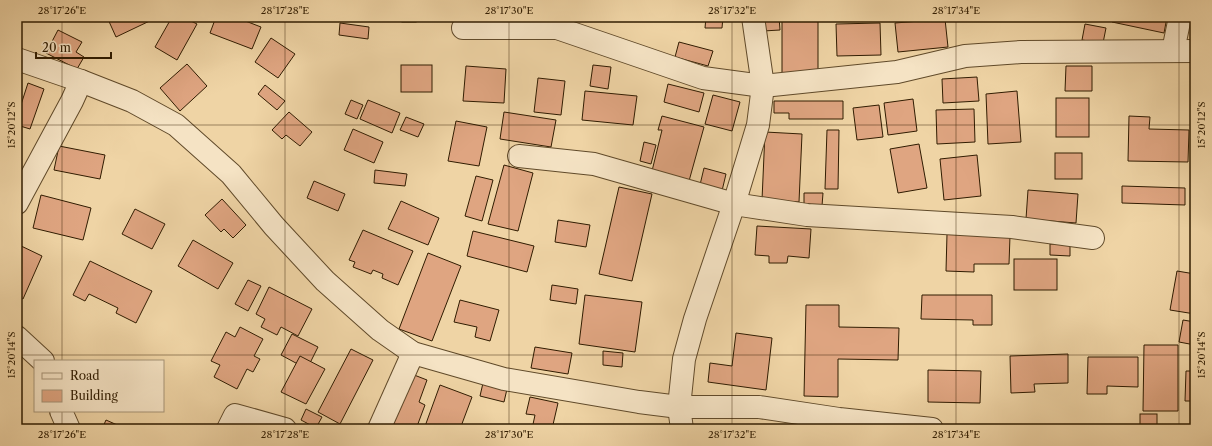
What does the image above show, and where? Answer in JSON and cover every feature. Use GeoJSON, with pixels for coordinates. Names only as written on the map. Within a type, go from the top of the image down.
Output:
{"type":"FeatureCollection","features":[{"type":"Feature","properties":{"kind":"street"},"geometry":{"type":"LineString","coordinates":[[682,429],[679,406],[684,359],[758,125],[763,86],[753,17]]}},
{"type":"Feature","properties":{"kind":"street"},"geometry":{"type":"LineString","coordinates":[[1173,51],[1180,17]]}},
{"type":"Feature","properties":{"kind":"street"},"geometry":{"type":"LineString","coordinates":[[463,28],[558,28],[703,78],[763,86],[897,72],[965,56],[1021,52],[1195,51]]}},
{"type":"Feature","properties":{"kind":"street"},"geometry":{"type":"LineString","coordinates":[[17,59],[81,81],[132,101],[176,125],[231,174],[274,226],[325,281],[380,330],[413,353],[504,379],[639,402],[679,406],[759,407],[839,419],[932,429]]}},
{"type":"Feature","properties":{"kind":"street"},"geometry":{"type":"LineString","coordinates":[[17,203],[72,101],[81,81]]}},
{"type":"Feature","properties":{"kind":"street"},"geometry":{"type":"LineString","coordinates":[[519,156],[594,164],[734,204],[807,215],[1012,227],[1093,238]]}},
{"type":"Feature","properties":{"kind":"street"},"geometry":{"type":"LineString","coordinates":[[17,337],[42,360]]}},
{"type":"Feature","properties":{"kind":"street"},"geometry":{"type":"LineString","coordinates":[[378,429],[413,353]]}},
{"type":"Feature","properties":{"kind":"street"},"geometry":{"type":"LineString","coordinates":[[61,412],[69,429]]}},
{"type":"Feature","properties":{"kind":"street"},"geometry":{"type":"LineString","coordinates":[[228,429],[235,415],[285,429]]}},
{"type":"Feature","properties":{"kind":"building"},"geometry":{"type":"Polygon","coordinates":[[[107,17],[158,17],[116,37],[107,17]]]}},
{"type":"Feature","properties":{"kind":"building"},"geometry":{"type":"Polygon","coordinates":[[[172,17],[183,17],[197,24],[177,60],[155,47],[172,17]]]}},
{"type":"Feature","properties":{"kind":"building"},"geometry":{"type":"Polygon","coordinates":[[[216,17],[235,17],[261,27],[252,49],[210,33],[216,17]]]}},
{"type":"Feature","properties":{"kind":"building"},"geometry":{"type":"Polygon","coordinates":[[[402,17],[416,17],[416,22],[402,22],[402,17]]]}},
{"type":"Feature","properties":{"kind":"building"},"geometry":{"type":"Polygon","coordinates":[[[706,17],[723,17],[722,28],[705,28],[706,17]]]}},
{"type":"Feature","properties":{"kind":"building"},"geometry":{"type":"Polygon","coordinates":[[[763,17],[779,17],[780,30],[763,31],[763,17]]]}},
{"type":"Feature","properties":{"kind":"building"},"geometry":{"type":"Polygon","coordinates":[[[1113,17],[1167,17],[1164,33],[1112,22],[1113,17]]]}},
{"type":"Feature","properties":{"kind":"building"},"geometry":{"type":"Polygon","coordinates":[[[945,19],[948,47],[898,52],[895,23],[945,19]]]}},
{"type":"Feature","properties":{"kind":"building"},"geometry":{"type":"Polygon","coordinates":[[[782,20],[818,20],[818,72],[782,73],[782,20]]]}},
{"type":"Feature","properties":{"kind":"building"},"geometry":{"type":"Polygon","coordinates":[[[340,23],[369,27],[368,39],[339,35],[340,23]]]}},
{"type":"Feature","properties":{"kind":"building"},"geometry":{"type":"Polygon","coordinates":[[[880,23],[881,55],[837,56],[836,24],[880,23]]]}},
{"type":"Feature","properties":{"kind":"building"},"geometry":{"type":"Polygon","coordinates":[[[1085,24],[1106,28],[1103,43],[1082,40],[1085,24]]]}},
{"type":"Feature","properties":{"kind":"building"},"geometry":{"type":"Polygon","coordinates":[[[58,30],[82,42],[76,52],[84,57],[77,69],[46,53],[58,30]]]}},
{"type":"Feature","properties":{"kind":"building"},"geometry":{"type":"Polygon","coordinates":[[[271,38],[295,54],[278,78],[255,62],[271,38]]]}},
{"type":"Feature","properties":{"kind":"building"},"geometry":{"type":"Polygon","coordinates":[[[679,42],[713,51],[708,66],[675,57],[679,42]]]}},
{"type":"Feature","properties":{"kind":"building"},"geometry":{"type":"Polygon","coordinates":[[[187,64],[207,86],[180,111],[160,88],[187,64]]]}},
{"type":"Feature","properties":{"kind":"building"},"geometry":{"type":"Polygon","coordinates":[[[401,65],[432,65],[432,92],[401,92],[401,65]]]}},
{"type":"Feature","properties":{"kind":"building"},"geometry":{"type":"Polygon","coordinates":[[[593,65],[611,67],[608,89],[590,86],[593,65]]]}},
{"type":"Feature","properties":{"kind":"building"},"geometry":{"type":"Polygon","coordinates":[[[466,66],[506,69],[504,103],[463,101],[466,66]]]}},
{"type":"Feature","properties":{"kind":"building"},"geometry":{"type":"Polygon","coordinates":[[[1066,66],[1092,66],[1092,91],[1065,91],[1066,66]]]}},
{"type":"Feature","properties":{"kind":"building"},"geometry":{"type":"Polygon","coordinates":[[[977,77],[979,101],[943,103],[942,79],[977,77]]]}},
{"type":"Feature","properties":{"kind":"building"},"geometry":{"type":"Polygon","coordinates":[[[538,78],[565,81],[561,115],[534,112],[538,78]]]}},
{"type":"Feature","properties":{"kind":"building"},"geometry":{"type":"Polygon","coordinates":[[[28,83],[44,89],[30,129],[17,125],[17,117],[28,83]]]}},
{"type":"Feature","properties":{"kind":"building"},"geometry":{"type":"Polygon","coordinates":[[[668,84],[704,93],[699,112],[664,102],[668,84]]]}},
{"type":"Feature","properties":{"kind":"building"},"geometry":{"type":"Polygon","coordinates":[[[265,85],[285,101],[277,110],[258,94],[265,85]]]}},
{"type":"Feature","properties":{"kind":"building"},"geometry":{"type":"Polygon","coordinates":[[[585,91],[637,96],[633,125],[582,120],[585,91]]]}},
{"type":"Feature","properties":{"kind":"building"},"geometry":{"type":"Polygon","coordinates":[[[1017,91],[1021,142],[988,144],[986,94],[1017,91]]]}},
{"type":"Feature","properties":{"kind":"building"},"geometry":{"type":"Polygon","coordinates":[[[713,95],[740,102],[732,131],[705,124],[713,95]]]}},
{"type":"Feature","properties":{"kind":"building"},"geometry":{"type":"Polygon","coordinates":[[[1056,98],[1089,98],[1089,137],[1056,137],[1056,98]]]}},
{"type":"Feature","properties":{"kind":"building"},"geometry":{"type":"Polygon","coordinates":[[[913,99],[917,131],[888,135],[884,103],[913,99]]]}},
{"type":"Feature","properties":{"kind":"building"},"geometry":{"type":"Polygon","coordinates":[[[351,100],[363,105],[357,119],[345,114],[351,100]]]}},
{"type":"Feature","properties":{"kind":"building"},"geometry":{"type":"Polygon","coordinates":[[[368,100],[400,113],[392,133],[360,119],[368,100]]]}},
{"type":"Feature","properties":{"kind":"building"},"geometry":{"type":"Polygon","coordinates":[[[774,101],[843,101],[843,119],[789,119],[789,113],[774,113],[774,101]]]}},
{"type":"Feature","properties":{"kind":"building"},"geometry":{"type":"Polygon","coordinates":[[[879,105],[883,137],[857,140],[853,108],[879,105]]]}},
{"type":"Feature","properties":{"kind":"building"},"geometry":{"type":"Polygon","coordinates":[[[974,109],[975,142],[937,144],[936,110],[974,109]]]}},
{"type":"Feature","properties":{"kind":"building"},"geometry":{"type":"Polygon","coordinates":[[[289,112],[312,132],[300,146],[286,135],[282,139],[272,130],[289,112]]]}},
{"type":"Feature","properties":{"kind":"building"},"geometry":{"type":"Polygon","coordinates":[[[504,112],[556,120],[551,147],[500,139],[504,112]]]}},
{"type":"Feature","properties":{"kind":"building"},"geometry":{"type":"Polygon","coordinates":[[[662,116],[704,127],[689,181],[652,171],[662,130],[658,130],[662,116]]]}},
{"type":"Feature","properties":{"kind":"building"},"geometry":{"type":"Polygon","coordinates":[[[1129,116],[1150,117],[1149,129],[1189,130],[1188,162],[1128,161],[1129,116]]]}},
{"type":"Feature","properties":{"kind":"building"},"geometry":{"type":"Polygon","coordinates":[[[406,117],[424,124],[418,137],[400,130],[406,117]]]}},
{"type":"Feature","properties":{"kind":"building"},"geometry":{"type":"Polygon","coordinates":[[[456,121],[487,127],[479,166],[448,161],[456,121]]]}},
{"type":"Feature","properties":{"kind":"building"},"geometry":{"type":"Polygon","coordinates":[[[353,129],[383,142],[374,163],[344,150],[353,129]]]}},
{"type":"Feature","properties":{"kind":"building"},"geometry":{"type":"Polygon","coordinates":[[[827,130],[839,130],[838,189],[825,189],[827,130]]]}},
{"type":"Feature","properties":{"kind":"building"},"geometry":{"type":"Polygon","coordinates":[[[765,132],[802,134],[799,202],[762,200],[765,132]]]}},
{"type":"Feature","properties":{"kind":"building"},"geometry":{"type":"Polygon","coordinates":[[[644,142],[656,145],[651,164],[640,161],[644,142]]]}},
{"type":"Feature","properties":{"kind":"building"},"geometry":{"type":"Polygon","coordinates":[[[919,144],[927,188],[898,193],[890,149],[919,144]]]}},
{"type":"Feature","properties":{"kind":"building"},"geometry":{"type":"Polygon","coordinates":[[[59,146],[105,155],[100,179],[54,170],[59,146]]]}},
{"type":"Feature","properties":{"kind":"building"},"geometry":{"type":"Polygon","coordinates":[[[1055,153],[1082,153],[1082,179],[1055,179],[1055,153]]]}},
{"type":"Feature","properties":{"kind":"building"},"geometry":{"type":"Polygon","coordinates":[[[977,155],[981,196],[944,200],[940,159],[977,155]]]}},
{"type":"Feature","properties":{"kind":"building"},"geometry":{"type":"Polygon","coordinates":[[[504,165],[533,173],[518,231],[488,224],[504,165]]]}},
{"type":"Feature","properties":{"kind":"building"},"geometry":{"type":"Polygon","coordinates":[[[704,168],[726,174],[721,195],[699,189],[704,168]]]}},
{"type":"Feature","properties":{"kind":"building"},"geometry":{"type":"Polygon","coordinates":[[[375,170],[407,174],[405,186],[374,183],[375,170]]]}},
{"type":"Feature","properties":{"kind":"building"},"geometry":{"type":"Polygon","coordinates":[[[476,176],[493,180],[482,221],[465,216],[476,176]]]}},
{"type":"Feature","properties":{"kind":"building"},"geometry":{"type":"Polygon","coordinates":[[[314,181],[345,194],[338,211],[307,198],[314,181]]]}},
{"type":"Feature","properties":{"kind":"building"},"geometry":{"type":"Polygon","coordinates":[[[1122,186],[1185,188],[1185,205],[1122,203],[1122,186]]]}},
{"type":"Feature","properties":{"kind":"building"},"geometry":{"type":"Polygon","coordinates":[[[619,187],[652,194],[632,281],[599,274],[619,187]]]}},
{"type":"Feature","properties":{"kind":"building"},"geometry":{"type":"Polygon","coordinates":[[[1192,187],[1195,187],[1195,214],[1191,214],[1192,187]]]}},
{"type":"Feature","properties":{"kind":"building"},"geometry":{"type":"Polygon","coordinates":[[[1028,190],[1078,194],[1076,223],[1026,219],[1028,190]]]}},
{"type":"Feature","properties":{"kind":"building"},"geometry":{"type":"Polygon","coordinates":[[[804,193],[823,193],[822,206],[804,205],[804,193]]]}},
{"type":"Feature","properties":{"kind":"building"},"geometry":{"type":"Polygon","coordinates":[[[41,195],[91,208],[83,240],[33,228],[41,195]]]}},
{"type":"Feature","properties":{"kind":"building"},"geometry":{"type":"Polygon","coordinates":[[[222,199],[246,225],[233,238],[224,229],[221,232],[205,215],[222,199]]]}},
{"type":"Feature","properties":{"kind":"building"},"geometry":{"type":"Polygon","coordinates":[[[401,201],[439,218],[428,245],[388,229],[401,201]]]}},
{"type":"Feature","properties":{"kind":"building"},"geometry":{"type":"Polygon","coordinates":[[[135,209],[165,224],[152,249],[122,234],[135,209]]]}},
{"type":"Feature","properties":{"kind":"building"},"geometry":{"type":"Polygon","coordinates":[[[558,220],[590,225],[586,247],[555,242],[558,220]]]}},
{"type":"Feature","properties":{"kind":"building"},"geometry":{"type":"Polygon","coordinates":[[[757,226],[811,229],[809,258],[788,256],[787,263],[769,263],[769,256],[755,255],[757,226]]]}},
{"type":"Feature","properties":{"kind":"building"},"geometry":{"type":"Polygon","coordinates":[[[363,230],[413,251],[398,285],[382,278],[383,274],[373,270],[371,274],[353,267],[355,262],[349,260],[363,230]]]}},
{"type":"Feature","properties":{"kind":"building"},"geometry":{"type":"Polygon","coordinates":[[[473,231],[534,246],[527,272],[467,256],[473,231]]]}},
{"type":"Feature","properties":{"kind":"building"},"geometry":{"type":"Polygon","coordinates":[[[947,234],[1010,236],[1009,264],[974,264],[974,272],[946,271],[947,234]]]}},
{"type":"Feature","properties":{"kind":"building"},"geometry":{"type":"Polygon","coordinates":[[[193,240],[233,263],[218,289],[178,266],[193,240]]]}},
{"type":"Feature","properties":{"kind":"building"},"geometry":{"type":"Polygon","coordinates":[[[17,244],[42,256],[23,299],[17,297],[17,244]]]}},
{"type":"Feature","properties":{"kind":"building"},"geometry":{"type":"Polygon","coordinates":[[[1050,244],[1070,244],[1070,256],[1050,255],[1050,244]]]}},
{"type":"Feature","properties":{"kind":"building"},"geometry":{"type":"Polygon","coordinates":[[[428,253],[461,266],[432,341],[399,329],[428,253]]]}},
{"type":"Feature","properties":{"kind":"building"},"geometry":{"type":"Polygon","coordinates":[[[1014,259],[1057,259],[1057,290],[1014,290],[1014,259]]]}},
{"type":"Feature","properties":{"kind":"building"},"geometry":{"type":"Polygon","coordinates":[[[90,261],[152,291],[136,323],[116,313],[118,308],[89,294],[85,301],[73,295],[90,261]]]}},
{"type":"Feature","properties":{"kind":"building"},"geometry":{"type":"Polygon","coordinates":[[[1177,271],[1195,274],[1195,314],[1170,310],[1177,271]]]}},
{"type":"Feature","properties":{"kind":"building"},"geometry":{"type":"Polygon","coordinates":[[[248,280],[261,286],[248,311],[235,304],[248,280]]]}},
{"type":"Feature","properties":{"kind":"building"},"geometry":{"type":"Polygon","coordinates":[[[552,285],[578,289],[576,304],[550,300],[552,285]]]}},
{"type":"Feature","properties":{"kind":"building"},"geometry":{"type":"Polygon","coordinates":[[[269,287],[312,309],[298,336],[281,327],[277,335],[261,327],[265,319],[256,314],[269,287]]]}},
{"type":"Feature","properties":{"kind":"building"},"geometry":{"type":"Polygon","coordinates":[[[585,295],[642,302],[635,352],[579,344],[585,295]]]}},
{"type":"Feature","properties":{"kind":"building"},"geometry":{"type":"Polygon","coordinates":[[[922,295],[992,295],[992,325],[973,325],[973,320],[921,319],[922,295]]]}},
{"type":"Feature","properties":{"kind":"building"},"geometry":{"type":"Polygon","coordinates":[[[460,300],[499,310],[490,341],[475,337],[477,327],[454,322],[460,300]]]}},
{"type":"Feature","properties":{"kind":"building"},"geometry":{"type":"Polygon","coordinates":[[[806,305],[839,305],[839,327],[899,328],[898,360],[838,359],[838,397],[804,396],[806,305]]]}},
{"type":"Feature","properties":{"kind":"building"},"geometry":{"type":"Polygon","coordinates":[[[1183,320],[1195,322],[1195,345],[1179,342],[1183,320]]]}},
{"type":"Feature","properties":{"kind":"building"},"geometry":{"type":"Polygon","coordinates":[[[240,327],[263,339],[254,356],[260,359],[253,372],[247,369],[237,389],[214,377],[220,365],[211,361],[226,332],[235,337],[240,327]]]}},
{"type":"Feature","properties":{"kind":"building"},"geometry":{"type":"Polygon","coordinates":[[[736,333],[772,338],[766,390],[708,382],[710,363],[732,366],[736,333]]]}},
{"type":"Feature","properties":{"kind":"building"},"geometry":{"type":"Polygon","coordinates":[[[292,334],[318,347],[307,369],[281,355],[292,334]]]}},
{"type":"Feature","properties":{"kind":"building"},"geometry":{"type":"Polygon","coordinates":[[[1144,345],[1178,345],[1178,411],[1143,411],[1144,345]]]}},
{"type":"Feature","properties":{"kind":"building"},"geometry":{"type":"Polygon","coordinates":[[[535,347],[572,353],[568,374],[531,368],[535,347]]]}},
{"type":"Feature","properties":{"kind":"building"},"geometry":{"type":"Polygon","coordinates":[[[351,349],[373,360],[340,424],[318,412],[351,349]]]}},
{"type":"Feature","properties":{"kind":"building"},"geometry":{"type":"Polygon","coordinates":[[[603,351],[623,353],[622,367],[603,365],[603,351]]]}},
{"type":"Feature","properties":{"kind":"building"},"geometry":{"type":"Polygon","coordinates":[[[1068,354],[1068,383],[1034,384],[1035,392],[1011,393],[1010,356],[1068,354]]]}},
{"type":"Feature","properties":{"kind":"building"},"geometry":{"type":"Polygon","coordinates":[[[300,356],[325,369],[306,404],[281,392],[300,356]]]}},
{"type":"Feature","properties":{"kind":"building"},"geometry":{"type":"Polygon","coordinates":[[[1088,357],[1138,357],[1138,387],[1107,386],[1107,394],[1087,394],[1088,357]]]}},
{"type":"Feature","properties":{"kind":"building"},"geometry":{"type":"Polygon","coordinates":[[[928,370],[981,371],[980,403],[928,402],[928,370]]]}},
{"type":"Feature","properties":{"kind":"building"},"geometry":{"type":"Polygon","coordinates":[[[1186,371],[1195,371],[1195,401],[1185,401],[1186,371]]]}},
{"type":"Feature","properties":{"kind":"building"},"geometry":{"type":"Polygon","coordinates":[[[409,373],[427,380],[419,402],[425,405],[416,429],[407,429],[390,423],[409,373]]]}},
{"type":"Feature","properties":{"kind":"building"},"geometry":{"type":"Polygon","coordinates":[[[483,383],[507,389],[504,402],[480,396],[483,383]]]}},
{"type":"Feature","properties":{"kind":"building"},"geometry":{"type":"Polygon","coordinates":[[[440,385],[472,397],[460,429],[424,429],[440,385]]]}},
{"type":"Feature","properties":{"kind":"building"},"geometry":{"type":"Polygon","coordinates":[[[530,397],[558,403],[552,429],[532,429],[535,415],[526,414],[530,397]]]}},
{"type":"Feature","properties":{"kind":"building"},"geometry":{"type":"Polygon","coordinates":[[[306,409],[322,417],[316,428],[301,420],[306,409]]]}},
{"type":"Feature","properties":{"kind":"building"},"geometry":{"type":"Polygon","coordinates":[[[1140,414],[1157,414],[1157,429],[1140,429],[1140,414]]]}},
{"type":"Feature","properties":{"kind":"building"},"geometry":{"type":"Polygon","coordinates":[[[106,420],[124,428],[102,429],[106,420]]]}}]}
